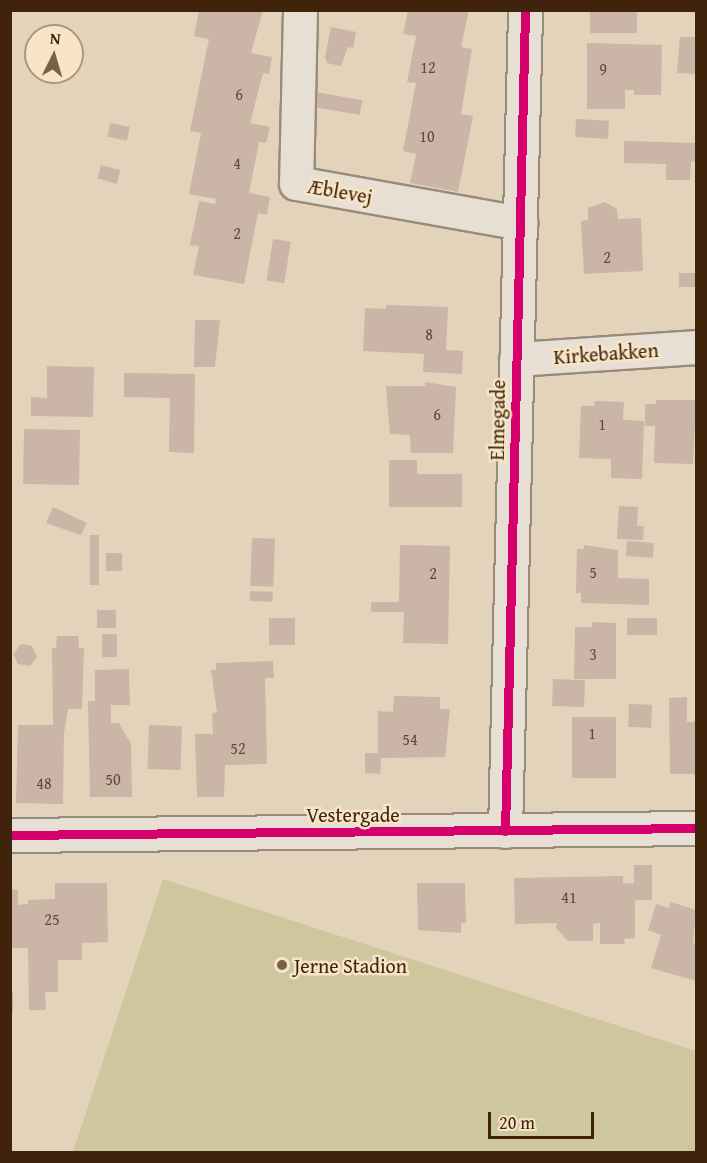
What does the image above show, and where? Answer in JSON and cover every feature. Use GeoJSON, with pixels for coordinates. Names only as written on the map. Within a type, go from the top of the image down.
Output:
{"type":"FeatureCollection","features":[{"type":"Feature","properties":{"kind":"street","name":"Æblevej"},"geometry":{"type":"LineString","coordinates":[[300,10],[296,183],[520,223]]}},
{"type":"Feature","properties":{"kind":"street","name":"Elmegade"},"geometry":{"type":"LineString","coordinates":[[505,831],[525,10]]}},
{"type":"Feature","properties":{"kind":"street","name":"Kirkebakken"},"geometry":{"type":"LineString","coordinates":[[516,359],[696,347]]}},
{"type":"Feature","properties":{"kind":"street","name":"Vestergade"},"geometry":{"type":"LineString","coordinates":[[10,835],[696,828]]}},
{"type":"Feature","properties":{"kind":"shaded area","name":"Jerne Stadion"},"geometry":{"type":"Polygon","coordinates":[[[163,879],[696,1051],[696,1152],[73,1152],[163,879]]]}},
{"type":"Feature","properties":{"kind":"building"},"geometry":{"type":"Polygon","coordinates":[[[199,10],[263,10],[251,53],[272,57],[269,74],[263,73],[250,123],[270,127],[266,143],[259,142],[249,193],[270,197],[267,215],[258,213],[244,284],[193,275],[199,246],[190,245],[199,201],[215,204],[216,199],[189,194],[201,133],[190,131],[209,39],[194,36],[199,10]]]}},
{"type":"Feature","properties":{"kind":"building"},"geometry":{"type":"Polygon","coordinates":[[[408,10],[469,10],[461,47],[472,49],[461,114],[473,116],[458,192],[410,183],[416,154],[403,151],[416,83],[407,82],[416,36],[403,34],[408,10]]]}},
{"type":"Feature","properties":{"kind":"building"},"geometry":{"type":"Polygon","coordinates":[[[590,10],[637,10],[637,33],[590,33],[590,10]]]}},
{"type":"Feature","properties":{"kind":"building"},"geometry":{"type":"Polygon","coordinates":[[[331,27],[356,32],[353,48],[348,47],[341,66],[327,63],[325,57],[331,27]]]}},
{"type":"Feature","properties":{"kind":"building"},"geometry":{"type":"Polygon","coordinates":[[[680,37],[696,37],[696,74],[677,73],[680,37]]]}},
{"type":"Feature","properties":{"kind":"building"},"geometry":{"type":"Polygon","coordinates":[[[587,43],[662,45],[661,95],[634,95],[634,90],[625,90],[625,109],[587,109],[587,43]]]}},
{"type":"Feature","properties":{"kind":"building"},"geometry":{"type":"Polygon","coordinates":[[[315,92],[362,100],[360,115],[312,107],[315,92]]]}},
{"type":"Feature","properties":{"kind":"building"},"geometry":{"type":"Polygon","coordinates":[[[576,119],[609,121],[608,139],[575,137],[576,119]]]}},
{"type":"Feature","properties":{"kind":"building"},"geometry":{"type":"Polygon","coordinates":[[[110,123],[130,127],[127,141],[107,137],[110,123]]]}},
{"type":"Feature","properties":{"kind":"building"},"geometry":{"type":"Polygon","coordinates":[[[624,141],[696,143],[696,162],[691,161],[690,180],[666,180],[666,164],[624,163],[624,141]]]}},
{"type":"Feature","properties":{"kind":"building"},"geometry":{"type":"Polygon","coordinates":[[[101,165],[120,170],[117,184],[97,179],[101,165]]]}},
{"type":"Feature","properties":{"kind":"building"},"geometry":{"type":"Polygon","coordinates":[[[604,202],[617,209],[618,219],[641,218],[643,271],[584,274],[581,221],[588,220],[588,208],[604,202]]]}},
{"type":"Feature","properties":{"kind":"building"},"geometry":{"type":"Polygon","coordinates":[[[273,239],[291,242],[284,283],[266,280],[273,239]]]}},
{"type":"Feature","properties":{"kind":"building"},"geometry":{"type":"Polygon","coordinates":[[[679,273],[696,273],[696,287],[679,287],[679,273]]]}},
{"type":"Feature","properties":{"kind":"building"},"geometry":{"type":"Polygon","coordinates":[[[386,305],[448,307],[446,350],[463,351],[462,374],[423,372],[424,354],[363,351],[365,308],[386,309],[386,305]]]}},
{"type":"Feature","properties":{"kind":"building"},"geometry":{"type":"Polygon","coordinates":[[[195,320],[220,320],[215,367],[194,367],[195,320]]]}},
{"type":"Feature","properties":{"kind":"building"},"geometry":{"type":"Polygon","coordinates":[[[47,366],[94,367],[93,417],[31,416],[31,397],[47,398],[47,366]]]}},
{"type":"Feature","properties":{"kind":"building"},"geometry":{"type":"Polygon","coordinates":[[[124,373],[195,374],[194,453],[169,452],[170,398],[124,397],[124,373]]]}},
{"type":"Feature","properties":{"kind":"building"},"geometry":{"type":"Polygon","coordinates":[[[425,382],[456,387],[453,453],[411,453],[410,435],[390,434],[386,386],[425,386],[425,382]]]}},
{"type":"Feature","properties":{"kind":"building"},"geometry":{"type":"Polygon","coordinates":[[[656,400],[696,400],[693,464],[654,463],[655,426],[645,426],[645,404],[656,404],[656,400]]]}},
{"type":"Feature","properties":{"kind":"building"},"geometry":{"type":"Polygon","coordinates":[[[595,401],[624,402],[623,420],[644,421],[642,479],[611,478],[611,459],[579,458],[581,406],[594,406],[595,401]]]}},
{"type":"Feature","properties":{"kind":"building"},"geometry":{"type":"Polygon","coordinates":[[[24,429],[80,430],[79,485],[23,484],[24,429]]]}},
{"type":"Feature","properties":{"kind":"building"},"geometry":{"type":"Polygon","coordinates":[[[389,460],[417,460],[417,474],[462,474],[462,507],[389,507],[389,460]]]}},
{"type":"Feature","properties":{"kind":"building"},"geometry":{"type":"Polygon","coordinates":[[[619,506],[638,507],[637,526],[644,526],[643,540],[617,539],[619,506]]]}},
{"type":"Feature","properties":{"kind":"building"},"geometry":{"type":"Polygon","coordinates":[[[53,507],[87,523],[81,535],[46,523],[53,507]]]}},
{"type":"Feature","properties":{"kind":"building"},"geometry":{"type":"Polygon","coordinates":[[[90,535],[99,535],[99,585],[90,585],[90,535]]]}},
{"type":"Feature","properties":{"kind":"building"},"geometry":{"type":"Polygon","coordinates":[[[252,538],[275,539],[273,587],[250,586],[252,538]]]}},
{"type":"Feature","properties":{"kind":"building"},"geometry":{"type":"Polygon","coordinates":[[[627,541],[654,543],[653,558],[626,556],[627,541]]]}},
{"type":"Feature","properties":{"kind":"building"},"geometry":{"type":"Polygon","coordinates":[[[400,545],[450,546],[448,644],[403,643],[404,612],[371,612],[371,602],[399,602],[400,545]]]}},
{"type":"Feature","properties":{"kind":"building"},"geometry":{"type":"Polygon","coordinates":[[[584,545],[618,550],[618,578],[649,579],[649,605],[581,603],[581,593],[576,593],[577,549],[584,549],[584,545]]]}},
{"type":"Feature","properties":{"kind":"building"},"geometry":{"type":"Polygon","coordinates":[[[106,553],[122,553],[122,571],[106,571],[106,553]]]}},
{"type":"Feature","properties":{"kind":"building"},"geometry":{"type":"Polygon","coordinates":[[[250,591],[273,592],[273,602],[250,601],[250,591]]]}},
{"type":"Feature","properties":{"kind":"building"},"geometry":{"type":"Polygon","coordinates":[[[97,610],[116,610],[116,628],[97,628],[97,610]]]}},
{"type":"Feature","properties":{"kind":"building"},"geometry":{"type":"Polygon","coordinates":[[[269,618],[295,618],[295,645],[269,645],[269,618]]]}},
{"type":"Feature","properties":{"kind":"building"},"geometry":{"type":"Polygon","coordinates":[[[627,618],[657,618],[657,635],[627,635],[627,618]]]}},
{"type":"Feature","properties":{"kind":"building"},"geometry":{"type":"Polygon","coordinates":[[[592,622],[616,623],[616,679],[574,679],[575,627],[592,627],[592,622]]]}},
{"type":"Feature","properties":{"kind":"building"},"geometry":{"type":"Polygon","coordinates":[[[102,634],[117,634],[117,657],[102,657],[102,634]]]}},
{"type":"Feature","properties":{"kind":"building"},"geometry":{"type":"Polygon","coordinates":[[[57,636],[78,636],[79,648],[84,648],[82,709],[68,709],[64,733],[63,804],[16,803],[18,725],[53,725],[52,648],[56,648],[57,636]]]}},
{"type":"Feature","properties":{"kind":"building"},"geometry":{"type":"Polygon","coordinates":[[[21,644],[32,646],[37,657],[30,666],[18,664],[13,654],[21,644]]]}},
{"type":"Feature","properties":{"kind":"building"},"geometry":{"type":"Polygon","coordinates":[[[273,661],[274,678],[265,678],[267,764],[225,765],[224,797],[197,797],[195,734],[213,734],[212,713],[217,712],[211,670],[216,670],[216,663],[273,661]]]}},
{"type":"Feature","properties":{"kind":"building"},"geometry":{"type":"Polygon","coordinates":[[[129,669],[130,705],[111,705],[111,723],[119,723],[131,744],[132,797],[90,797],[88,701],[95,701],[95,670],[129,669]]]}},
{"type":"Feature","properties":{"kind":"building"},"geometry":{"type":"Polygon","coordinates":[[[553,679],[585,680],[584,707],[552,706],[553,679]]]}},
{"type":"Feature","properties":{"kind":"building"},"geometry":{"type":"Polygon","coordinates":[[[394,696],[440,697],[440,709],[450,709],[445,757],[381,758],[380,774],[365,773],[365,753],[378,753],[378,711],[393,712],[394,696]]]}},
{"type":"Feature","properties":{"kind":"building"},"geometry":{"type":"Polygon","coordinates":[[[687,697],[687,722],[696,722],[696,774],[670,774],[669,698],[687,697]]]}},
{"type":"Feature","properties":{"kind":"building"},"geometry":{"type":"Polygon","coordinates":[[[629,704],[652,705],[651,728],[628,727],[629,704]]]}},
{"type":"Feature","properties":{"kind":"building"},"geometry":{"type":"Polygon","coordinates":[[[572,717],[616,717],[616,778],[572,778],[572,717]]]}},
{"type":"Feature","properties":{"kind":"building"},"geometry":{"type":"Polygon","coordinates":[[[149,725],[182,726],[180,770],[147,769],[149,725]]]}},
{"type":"Feature","properties":{"kind":"building"},"geometry":{"type":"Polygon","coordinates":[[[634,865],[652,865],[652,900],[635,900],[635,938],[624,939],[625,944],[600,944],[600,923],[593,924],[593,941],[568,941],[556,928],[557,923],[515,924],[514,878],[623,876],[623,884],[634,883],[634,865]]]}},
{"type":"Feature","properties":{"kind":"building"},"geometry":{"type":"Polygon","coordinates":[[[55,883],[107,883],[108,942],[82,943],[82,960],[58,960],[58,992],[45,992],[46,1010],[29,1010],[28,948],[10,948],[10,890],[18,890],[18,905],[28,904],[28,900],[55,899],[55,883]]]}},
{"type":"Feature","properties":{"kind":"building"},"geometry":{"type":"Polygon","coordinates":[[[417,883],[465,883],[466,923],[461,923],[461,933],[418,930],[417,883]]]}},
{"type":"Feature","properties":{"kind":"building"},"geometry":{"type":"Polygon","coordinates":[[[671,902],[696,910],[693,943],[696,944],[696,981],[651,968],[661,935],[648,930],[656,904],[669,908],[671,902]]]}},
{"type":"Feature","properties":{"kind":"building"},"geometry":{"type":"Polygon","coordinates":[[[10,993],[13,993],[13,1014],[10,1014],[10,993]]]}},
{"type":"Feature","properties":{"kind":"cycle path"},"geometry":{"type":"LineString","coordinates":[[505,831],[525,10]]}},
{"type":"Feature","properties":{"kind":"cycle path"},"geometry":{"type":"LineString","coordinates":[[10,835],[696,828]]}},
{"type":"Feature","properties":{"kind":"place","name":"Jerne Stadion"},"geometry":{"type":"Point","coordinates":[282,965]}}]}
